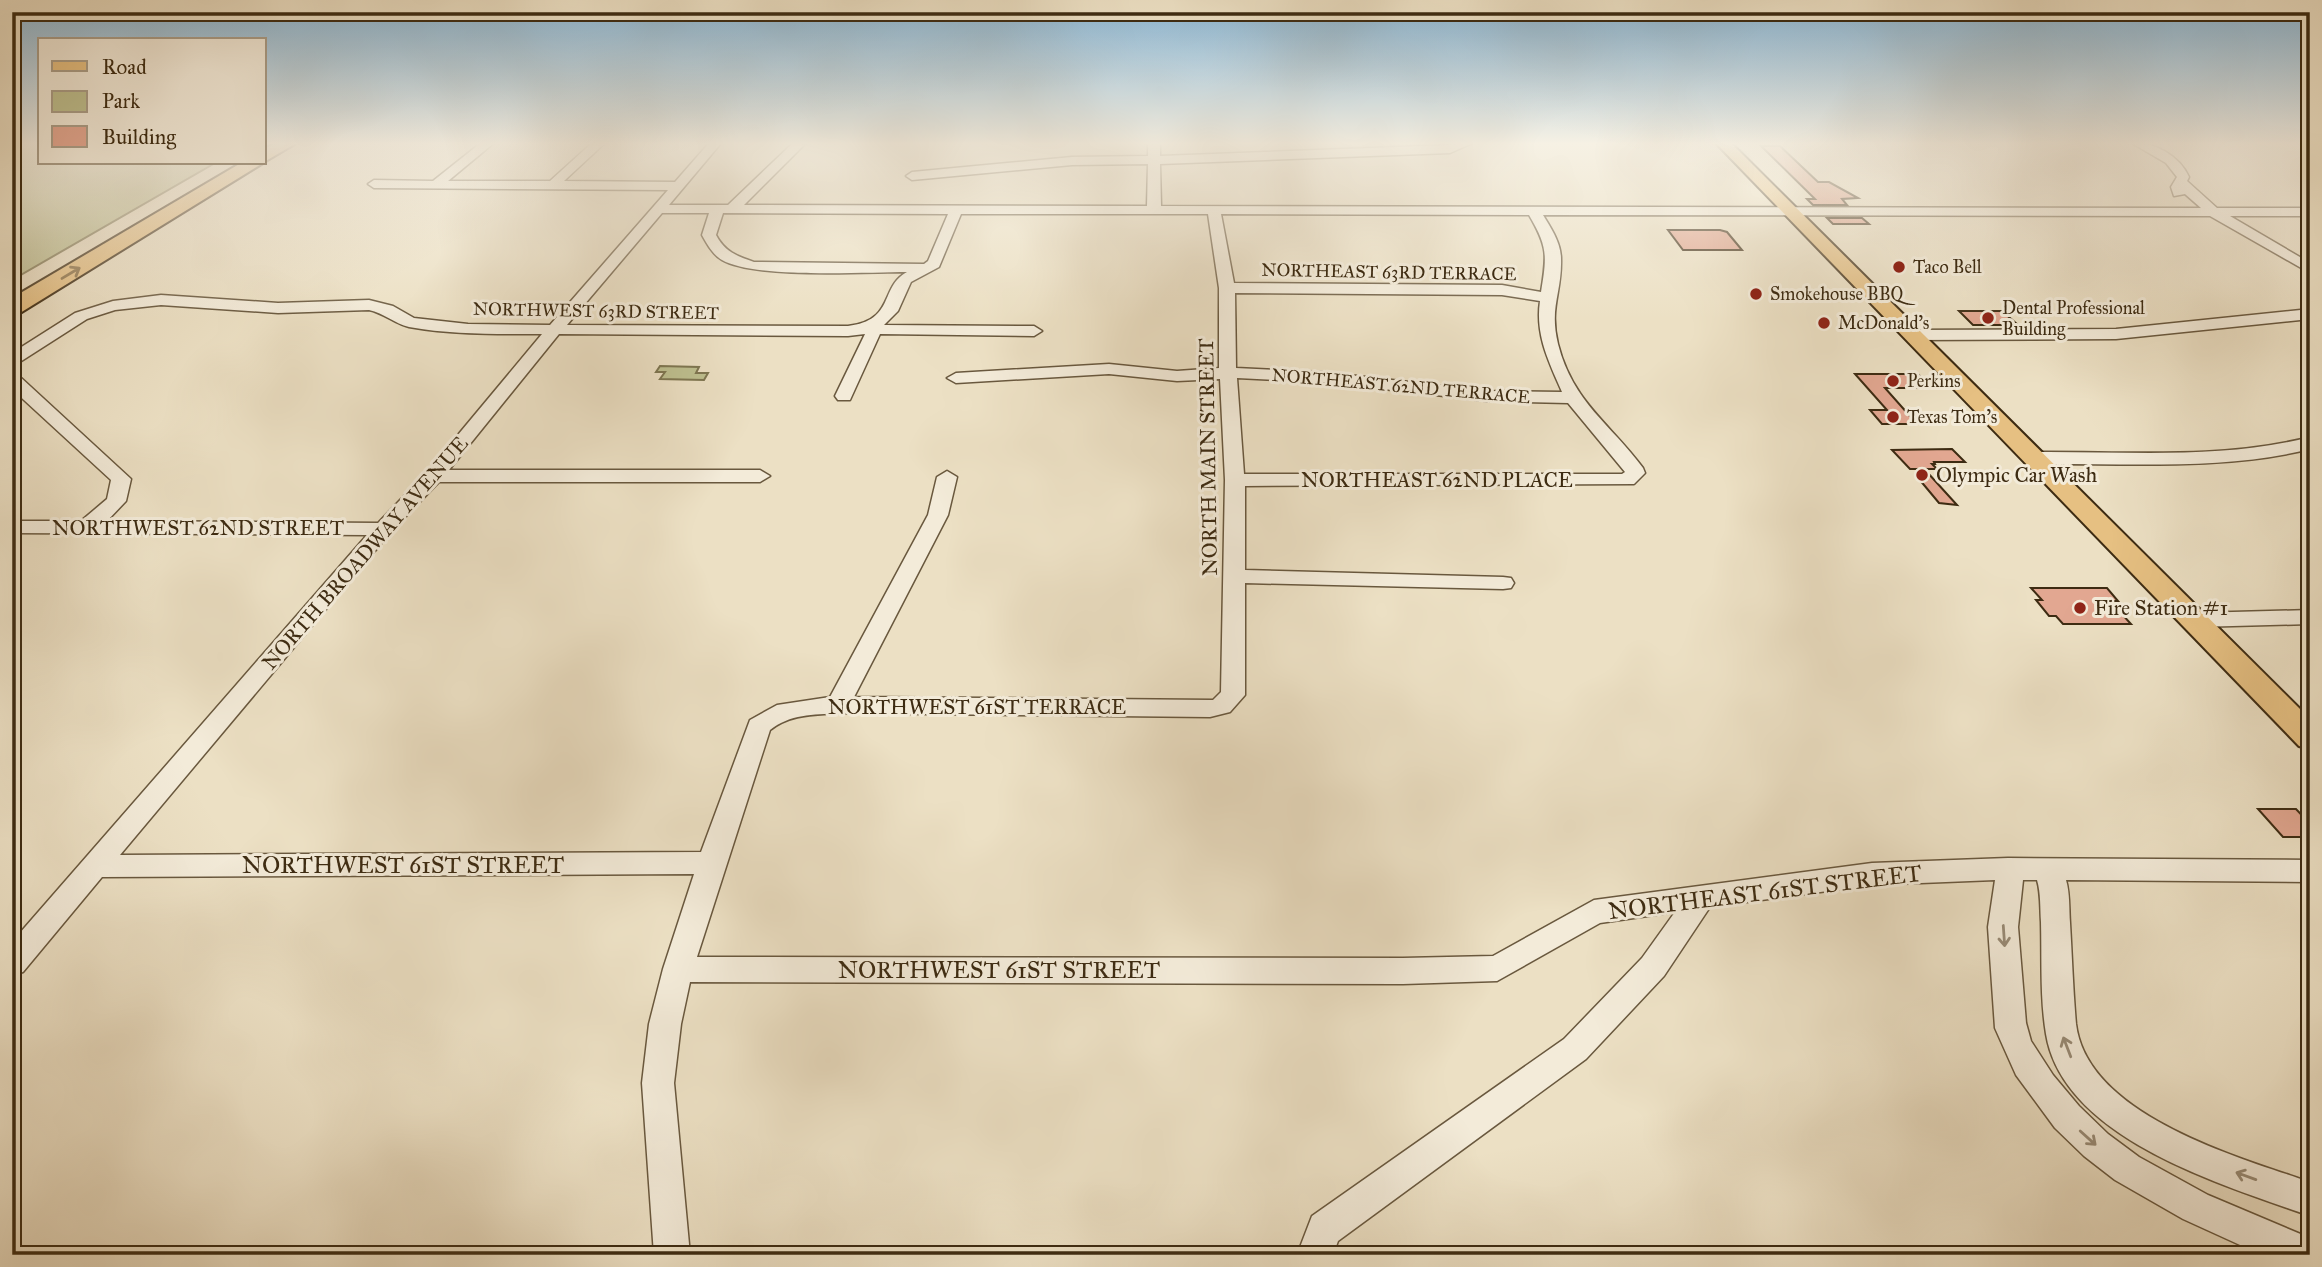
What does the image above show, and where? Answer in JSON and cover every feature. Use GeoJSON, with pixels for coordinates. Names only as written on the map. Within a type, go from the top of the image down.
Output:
{"type":"FeatureCollection","features":[{"type":"Feature","properties":{"kind":"highway"},"geometry":{"type":"LineString","coordinates":[[12,286],[158,201]]}},
{"type":"Feature","properties":{"kind":"highway"},"geometry":{"type":"LineString","coordinates":[[12,308],[190,201]]}},
{"type":"Feature","properties":{"kind":"main road"},"geometry":{"type":"LineString","coordinates":[[1779,201],[2310,738]]}},
{"type":"Feature","properties":{"kind":"street","name":"NORTH BROADWAY AVENUE"},"geometry":{"type":"LineString","coordinates":[[12,964],[667,201]]}},
{"type":"Feature","properties":{"kind":"street"},"geometry":{"type":"LineString","coordinates":[[734,201],[711,222],[709,235],[719,251],[735,262],[769,267],[928,268]]}},
{"type":"Feature","properties":{"kind":"street"},"geometry":{"type":"LineString","coordinates":[[1154,201],[1154,210]]}},
{"type":"Feature","properties":{"kind":"street"},"geometry":{"type":"LineString","coordinates":[[2187,201],[2214,212],[2310,269]]}},
{"type":"Feature","properties":{"kind":"street"},"geometry":{"type":"LineString","coordinates":[[660,209],[2310,212]]}},
{"type":"Feature","properties":{"kind":"street"},"geometry":{"type":"LineString","coordinates":[[844,396],[873,333],[870,328],[890,311],[905,279],[928,268],[939,255],[956,210]]}},
{"type":"Feature","properties":{"kind":"street","name":"NORTH MAIN STREET"},"geometry":{"type":"LineString","coordinates":[[1213,211],[1227,288],[1228,373],[1235,480],[1233,695],[1227,702]]}},
{"type":"Feature","properties":{"kind":"street"},"geometry":{"type":"LineString","coordinates":[[1534,211],[1548,235],[1554,258],[1545,319],[1547,336],[1573,398],[1635,473]]}},
{"type":"Feature","properties":{"kind":"street","name":"NORTHEAST 63RD TERRACE"},"geometry":{"type":"LineString","coordinates":[[1227,288],[1502,290],[1549,298]]}},
{"type":"Feature","properties":{"kind":"street","name":"NORTHWEST 63RD STREET"},"geometry":{"type":"LineString","coordinates":[[12,362],[24,351],[81,316],[113,306],[161,300],[278,308],[362,305],[387,309],[411,322],[433,326],[1034,331]]}},
{"type":"Feature","properties":{"kind":"street"},"geometry":{"type":"LineString","coordinates":[[1911,335],[2116,334],[2310,314]]}},
{"type":"Feature","properties":{"kind":"street","name":"NORTHEAST 62ND TERRACE"},"geometry":{"type":"LineString","coordinates":[[956,379],[1072,369],[1109,369],[1177,376],[1228,373],[1364,380],[1487,396],[1573,398]]}},
{"type":"Feature","properties":{"kind":"street"},"geometry":{"type":"LineString","coordinates":[[12,379],[121,479],[120,493],[114,504],[86,527]]}},
{"type":"Feature","properties":{"kind":"street"},"geometry":{"type":"LineString","coordinates":[[2033,458],[2222,456],[2283,450],[2310,443]]}},
{"type":"Feature","properties":{"kind":"street","name":"NORTHEAST 62ND PLACE"},"geometry":{"type":"LineString","coordinates":[[1235,480],[1627,480],[1635,473]]}},
{"type":"Feature","properties":{"kind":"street"},"geometry":{"type":"LineString","coordinates":[[434,475],[760,475]]}},
{"type":"Feature","properties":{"kind":"street"},"geometry":{"type":"LineString","coordinates":[[838,705],[938,515],[947,477]]}},
{"type":"Feature","properties":{"kind":"street","name":"NORTHWEST 62ND STREET"},"geometry":{"type":"LineString","coordinates":[[12,527],[383,529]]}},
{"type":"Feature","properties":{"kind":"street"},"geometry":{"type":"LineString","coordinates":[[1234,576],[1503,583]]}},
{"type":"Feature","properties":{"kind":"street"},"geometry":{"type":"LineString","coordinates":[[2196,620],[2310,617]]}},
{"type":"Feature","properties":{"kind":"street","name":"NORTHWEST 61ST TERRACE"},"geometry":{"type":"LineString","coordinates":[[672,1255],[658,1083],[665,1024],[678,969],[711,863],[760,726],[777,713],[801,707],[838,705],[1210,709],[1227,702]]}},
{"type":"Feature","properties":{"kind":"street","name":"NORTHWEST 61ST STREET"},"geometry":{"type":"LineString","coordinates":[[95,866],[711,863]]}},
{"type":"Feature","properties":{"kind":"street"},"geometry":{"type":"LineString","coordinates":[[2008,869],[2011,881],[2003,925],[2011,1027],[2031,1070],[2052,1100],[2079,1130],[2112,1159],[2147,1182],[2192,1207],[2307,1255]]}},
{"type":"Feature","properties":{"kind":"street","name":"NORTHEAST 61ST STREET"},"geometry":{"type":"LineString","coordinates":[[1320,970],[1497,968],[1594,912],[1872,874],[2008,869],[2310,871]]}},
{"type":"Feature","properties":{"kind":"street"},"geometry":{"type":"LineString","coordinates":[[2048,869],[2053,884],[2063,1041],[2074,1065],[2095,1092],[2127,1120],[2165,1143],[2202,1160],[2310,1199]]}},
{"type":"Feature","properties":{"kind":"street"},"geometry":{"type":"LineString","coordinates":[[1315,1255],[1325,1229],[1575,1049],[1653,967],[1701,898]]}},
{"type":"Feature","properties":{"kind":"street","name":"NORTHWEST 61ST STREET"},"geometry":{"type":"LineString","coordinates":[[678,969],[1320,970]]}},
{"type":"Feature","properties":{"kind":"green space"},"geometry":{"type":"Polygon","coordinates":[[[12,201],[149,201],[12,280],[12,201]]]}},
{"type":"Feature","properties":{"kind":"green space"},"geometry":{"type":"Polygon","coordinates":[[[660,366],[699,367],[696,373],[708,373],[704,380],[660,379],[665,372],[656,372],[660,366]]]}},
{"type":"Feature","properties":{"kind":"building"},"geometry":{"type":"Polygon","coordinates":[[[1809,201],[1844,201],[1847,205],[1813,205],[1809,201]]]}},
{"type":"Feature","properties":{"kind":"building"},"geometry":{"type":"Polygon","coordinates":[[[1827,218],[1862,218],[1869,224],[1833,224],[1827,218]]]}},
{"type":"Feature","properties":{"kind":"building"},"geometry":{"type":"Polygon","coordinates":[[[1668,230],[1720,230],[1727,232],[1742,250],[1683,250],[1668,230]]]}},
{"type":"Feature","properties":{"kind":"building","name":"Dental Professional Building"},"geometry":{"type":"Polygon","coordinates":[[[1959,311],[2002,311],[2018,325],[1973,325],[1959,311]]]}},
{"type":"Feature","properties":{"kind":"building"},"geometry":{"type":"Polygon","coordinates":[[[1855,374],[1918,374],[1931,388],[1885,388],[1917,424],[1882,424],[1870,410],[1887,410],[1855,374]]]}},
{"type":"Feature","properties":{"kind":"building"},"geometry":{"type":"Polygon","coordinates":[[[1952,449],[1965,462],[1934,462],[1935,464],[1932,464],[1937,469],[1910,469],[1892,450],[1952,449]]]}},
{"type":"Feature","properties":{"kind":"building"},"geometry":{"type":"Polygon","coordinates":[[[1927,472],[1957,505],[1939,503],[1919,479],[1927,472]]]}},
{"type":"Feature","properties":{"kind":"building","name":"Fire Station #1"},"geometry":{"type":"Polygon","coordinates":[[[2031,588],[2107,588],[2118,601],[2110,601],[2131,624],[2063,624],[2056,616],[2049,616],[2036,600],[2042,600],[2031,588]]]}},
{"type":"Feature","properties":{"kind":"building"},"geometry":{"type":"Polygon","coordinates":[[[2258,809],[2296,809],[2310,824],[2310,837],[2283,837],[2258,809]]]}},
{"type":"Feature","properties":{"kind":"place","name":"Taco Bell"},"geometry":{"type":"Point","coordinates":[1899,267]}},
{"type":"Feature","properties":{"kind":"place","name":"Smokehouse BBQ"},"geometry":{"type":"Point","coordinates":[1756,294]}},
{"type":"Feature","properties":{"kind":"place","name":"Dental Professional Building"},"geometry":{"type":"Point","coordinates":[1988,318]}},
{"type":"Feature","properties":{"kind":"place","name":"McDonald's"},"geometry":{"type":"Point","coordinates":[1824,323]}},
{"type":"Feature","properties":{"kind":"place","name":"Perkins"},"geometry":{"type":"Point","coordinates":[1893,381]}},
{"type":"Feature","properties":{"kind":"place","name":"Texas Tom's"},"geometry":{"type":"Point","coordinates":[1893,417]}},
{"type":"Feature","properties":{"kind":"place","name":"Olympic Car Wash"},"geometry":{"type":"Point","coordinates":[1922,475]}},
{"type":"Feature","properties":{"kind":"place","name":"Fire Station #1"},"geometry":{"type":"Point","coordinates":[2080,608]}}]}
